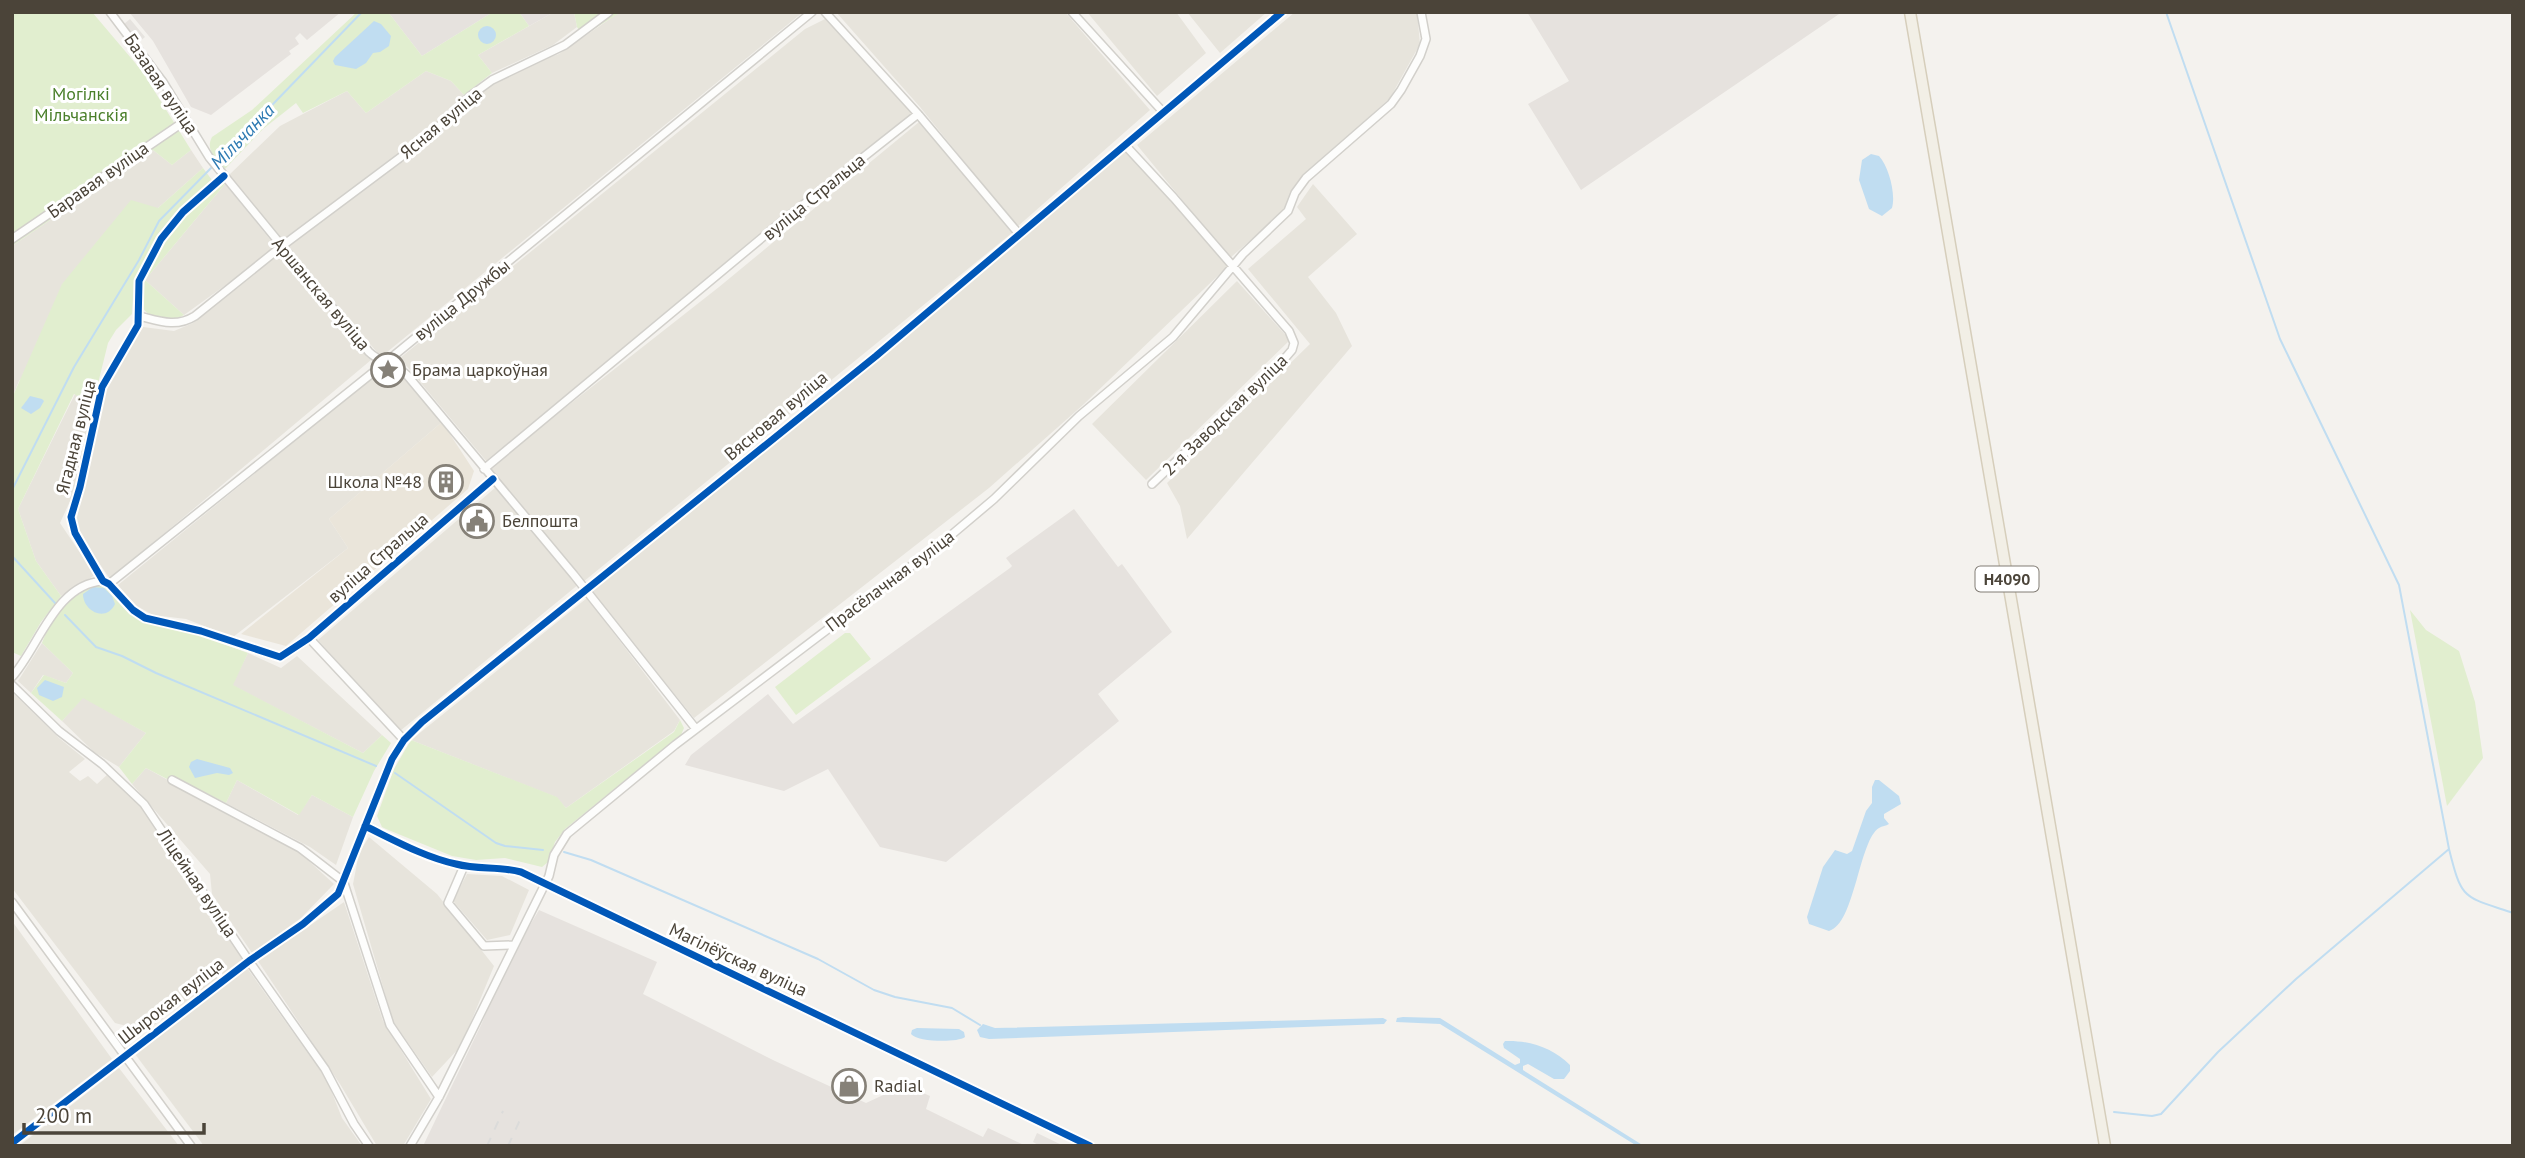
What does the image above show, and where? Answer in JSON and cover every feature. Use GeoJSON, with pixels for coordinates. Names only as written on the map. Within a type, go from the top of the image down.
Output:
{"type":"FeatureCollection","features":[{"type":"Feature","properties":{"kind":"main road","name":"Н4090"},"geometry":{"type":"LineString","coordinates":[[1910,12],[2105,1146]]}},
{"type":"Feature","properties":{"kind":"street","name":"Базавая вуліца"},"geometry":{"type":"LineString","coordinates":[[110,12],[163,82],[185,121],[222,174]]}},
{"type":"Feature","properties":{"kind":"street","name":"Ясная вуліца"},"geometry":{"type":"LineString","coordinates":[[139,316],[172,324],[188,321],[282,246],[429,136],[492,80],[565,45],[609,12]]}},
{"type":"Feature","properties":{"kind":"street","name":"вуліца Дружбы"},"geometry":{"type":"LineString","coordinates":[[12,677],[61,603],[91,583],[106,582],[386,362],[812,12]]}},
{"type":"Feature","properties":{"kind":"street"},"geometry":{"type":"LineString","coordinates":[[825,12],[918,114],[1019,234]]}},
{"type":"Feature","properties":{"kind":"street"},"geometry":{"type":"LineString","coordinates":[[1072,12],[1163,112]]}},
{"type":"Feature","properties":{"kind":"street","name":"Вясновая вуліца"},"geometry":{"type":"LineString","coordinates":[[344,882],[387,768],[404,740],[422,722],[876,356],[1282,12]]}},
{"type":"Feature","properties":{"kind":"street","name":"Прасёлачная вуліца"},"geometry":{"type":"LineString","coordinates":[[410,1146],[439,1097],[545,884],[554,855],[567,834],[696,729],[960,528],[994,499],[1079,416],[1174,337],[1243,254],[1288,211],[1295,193],[1306,178],[1391,104],[1420,56],[1426,39],[1421,12]]}},
{"type":"Feature","properties":{"kind":"street","name":"вуліца Стральца"},"geometry":{"type":"LineString","coordinates":[[484,468],[775,227],[918,114]]}},
{"type":"Feature","properties":{"kind":"street","name":"Баравая вуліца"},"geometry":{"type":"LineString","coordinates":[[12,239],[185,121]]}},
{"type":"Feature","properties":{"kind":"street"},"geometry":{"type":"LineString","coordinates":[[1125,145],[1233,268]]}},
{"type":"Feature","properties":{"kind":"street","name":"Аршанская вуліца"},"geometry":{"type":"LineString","coordinates":[[222,174],[369,352],[376,359],[403,371],[586,591],[696,729]]}},
{"type":"Feature","properties":{"kind":"street","name":"Ягадная вуліца"},"geometry":{"type":"LineString","coordinates":[[222,174],[183,212],[161,239],[139,281],[139,316],[136,329],[102,387],[71,517],[75,533],[106,582],[133,610],[145,618],[201,631],[281,657]]}},
{"type":"Feature","properties":{"kind":"street","name":"2-я Заводская вуліца"},"geometry":{"type":"LineString","coordinates":[[1152,484],[1292,350],[1294,343],[1289,331],[1233,268]]}},
{"type":"Feature","properties":{"kind":"street","name":"вуліца Стральца"},"geometry":{"type":"LineString","coordinates":[[281,657],[309,638],[493,479]]}},
{"type":"Feature","properties":{"kind":"street"},"geometry":{"type":"LineString","coordinates":[[309,638],[404,740]]}},
{"type":"Feature","properties":{"kind":"street","name":"Ліцейная вуліца"},"geometry":{"type":"LineString","coordinates":[[12,685],[59,731],[102,764],[144,804],[325,1069],[354,1124],[369,1146]]}},
{"type":"Feature","properties":{"kind":"street"},"geometry":{"type":"LineString","coordinates":[[172,780],[300,848],[344,882],[390,1025],[439,1097]]}},
{"type":"Feature","properties":{"kind":"street","name":"Магілёўская вуліца"},"geometry":{"type":"LineString","coordinates":[[365,826],[415,850],[464,866],[506,868],[545,884],[1090,1146]]}},
{"type":"Feature","properties":{"kind":"street"},"geometry":{"type":"LineString","coordinates":[[464,866],[448,902],[484,946],[513,946]]}},
{"type":"Feature","properties":{"kind":"street","name":"Шырокая вуліца"},"geometry":{"type":"LineString","coordinates":[[12,1143],[249,961],[324,908],[338,894],[344,882]]}},
{"type":"Feature","properties":{"kind":"street"},"geometry":{"type":"LineString","coordinates":[[12,902],[191,1146]]}},
{"type":"Feature","properties":{"kind":"shaded area"},"geometry":{"type":"Polygon","coordinates":[[[129,12],[341,12],[307,40],[300,33],[295,38],[299,44],[289,51],[291,54],[211,115],[191,107],[153,41],[129,12]]]}},
{"type":"Feature","properties":{"kind":"shaded area"},"geometry":{"type":"Polygon","coordinates":[[[388,12],[493,12],[422,56],[388,12]]]}},
{"type":"Feature","properties":{"kind":"shaded area"},"geometry":{"type":"Polygon","coordinates":[[[519,12],[554,12],[529,26],[519,12]]]}},
{"type":"Feature","properties":{"kind":"shaded area"},"geometry":{"type":"Polygon","coordinates":[[[554,12],[574,12],[577,27],[553,45],[492,73],[478,55],[554,12]]]}},
{"type":"Feature","properties":{"kind":"shaded area"},"geometry":{"type":"Polygon","coordinates":[[[620,12],[803,12],[381,357],[288,247],[431,136],[493,81],[559,54],[620,12]]]}},
{"type":"Feature","properties":{"kind":"shaded area"},"geometry":{"type":"Polygon","coordinates":[[[836,12],[1065,12],[1150,110],[1017,227],[920,107],[836,12]]]}},
{"type":"Feature","properties":{"kind":"shaded area"},"geometry":{"type":"Polygon","coordinates":[[[1087,12],[1176,12],[1206,53],[1157,96],[1087,12]]]}},
{"type":"Feature","properties":{"kind":"shaded area"},"geometry":{"type":"Polygon","coordinates":[[[1187,12],[1267,12],[1220,53],[1187,12]]]}},
{"type":"Feature","properties":{"kind":"shaded area"},"geometry":{"type":"Polygon","coordinates":[[[1295,12],[1417,12],[1420,44],[1390,98],[1305,176],[1284,211],[1230,258],[1137,145],[1295,12]]]}},
{"type":"Feature","properties":{"kind":"shaded area"},"geometry":{"type":"Polygon","coordinates":[[[1527,12],[1842,12],[1581,190],[1528,104],[1569,81],[1527,12]]]}},
{"type":"Feature","properties":{"kind":"shaded area"},"geometry":{"type":"Polygon","coordinates":[[[827,18],[913,112],[487,462],[400,358],[805,29],[827,18]]]}},
{"type":"Feature","properties":{"kind":"shaded area"},"geometry":{"type":"Polygon","coordinates":[[[130,19],[145,37],[139,42],[124,24],[130,19]]]}},
{"type":"Feature","properties":{"kind":"shaded area"},"geometry":{"type":"Polygon","coordinates":[[[426,71],[451,81],[464,95],[427,134],[281,244],[229,175],[280,126],[347,91],[366,113],[426,71]]]}},
{"type":"Feature","properties":{"kind":"shaded area"},"geometry":{"type":"Polygon","coordinates":[[[919,122],[1012,233],[583,582],[490,467],[719,287],[919,122]]]}},
{"type":"Feature","properties":{"kind":"shaded area"},"geometry":{"type":"Polygon","coordinates":[[[1127,149],[1228,266],[1084,404],[989,488],[694,718],[591,592],[823,404],[1127,149]]]}},
{"type":"Feature","properties":{"kind":"shaded area"},"geometry":{"type":"Polygon","coordinates":[[[153,150],[172,165],[191,150],[203,168],[158,208],[19,381],[12,398],[12,246],[153,150]]]}},
{"type":"Feature","properties":{"kind":"shaded area"},"geometry":{"type":"Polygon","coordinates":[[[225,184],[277,248],[184,315],[145,280],[225,184]]]}},
{"type":"Feature","properties":{"kind":"shaded area"},"geometry":{"type":"Polygon","coordinates":[[[1313,184],[1357,234],[1308,277],[1336,313],[1352,346],[1187,539],[1180,506],[1167,483],[1310,344],[1248,269],[1306,219],[1297,207],[1313,184]]]}},
{"type":"Feature","properties":{"kind":"shaded area"},"geometry":{"type":"Polygon","coordinates":[[[278,252],[371,360],[110,579],[75,528],[89,457],[108,383],[143,327],[174,331],[193,323],[278,252]]]}},
{"type":"Feature","properties":{"kind":"shaded area"},"geometry":{"type":"Polygon","coordinates":[[[1237,281],[1290,340],[1146,480],[1092,424],[1237,281]]]}},
{"type":"Feature","properties":{"kind":"shaded area"},"geometry":{"type":"Polygon","coordinates":[[[378,373],[402,374],[442,422],[329,519],[348,548],[233,637],[186,619],[153,615],[135,605],[118,585],[378,373]]]}},
{"type":"Feature","properties":{"kind":"shaded area"},"geometry":{"type":"Polygon","coordinates":[[[75,394],[93,404],[76,488],[60,523],[95,575],[61,596],[36,561],[18,509],[75,394]]]}},
{"type":"Feature","properties":{"kind":"shaded area"},"geometry":{"type":"Polygon","coordinates":[[[442,422],[474,471],[468,489],[286,646],[241,634],[348,548],[329,519],[442,422]]]}},
{"type":"Feature","properties":{"kind":"shaded area"},"geometry":{"type":"Polygon","coordinates":[[[496,487],[579,584],[400,731],[318,640],[496,487]]]}},
{"type":"Feature","properties":{"kind":"shaded area"},"geometry":{"type":"Polygon","coordinates":[[[1074,509],[1118,567],[1122,564],[1172,632],[1098,694],[1119,721],[946,862],[880,847],[828,769],[784,791],[685,765],[691,755],[768,694],[793,724],[1010,568],[1012,566],[1006,558],[1074,509]]]}},
{"type":"Feature","properties":{"kind":"shaded area"},"geometry":{"type":"Polygon","coordinates":[[[587,598],[680,720],[674,731],[566,808],[556,797],[411,740],[587,598]]]}},
{"type":"Feature","properties":{"kind":"shaded area"},"geometry":{"type":"Polygon","coordinates":[[[42,643],[73,673],[66,683],[43,675],[31,693],[18,681],[42,643]]]}},
{"type":"Feature","properties":{"kind":"shaded area"},"geometry":{"type":"Polygon","coordinates":[[[248,653],[281,668],[297,656],[382,735],[363,753],[232,685],[248,653]]]}},
{"type":"Feature","properties":{"kind":"shaded area"},"geometry":{"type":"Polygon","coordinates":[[[12,692],[59,738],[85,759],[69,772],[80,781],[88,776],[97,784],[108,774],[142,807],[243,959],[146,1031],[115,1023],[12,888],[12,692]]]}},
{"type":"Feature","properties":{"kind":"shaded area"},"geometry":{"type":"Polygon","coordinates":[[[83,697],[146,733],[119,767],[94,752],[62,721],[83,697]]]}},
{"type":"Feature","properties":{"kind":"shaded area"},"geometry":{"type":"Polygon","coordinates":[[[146,768],[299,852],[334,884],[301,918],[252,953],[212,894],[210,874],[132,784],[146,768]]]}},
{"type":"Feature","properties":{"kind":"shaded area"},"geometry":{"type":"Polygon","coordinates":[[[237,780],[298,815],[312,795],[353,817],[336,865],[310,847],[226,803],[237,780]]]}},
{"type":"Feature","properties":{"kind":"shaded area"},"geometry":{"type":"Polygon","coordinates":[[[369,837],[437,894],[494,966],[461,1046],[432,1077],[393,1021],[353,884],[359,853],[369,837]]]}},
{"type":"Feature","properties":{"kind":"shaded area"},"geometry":{"type":"Polygon","coordinates":[[[467,874],[502,876],[529,890],[510,935],[487,940],[453,901],[467,874]]]}},
{"type":"Feature","properties":{"kind":"shaded area"},"geometry":{"type":"Polygon","coordinates":[[[344,902],[383,1021],[431,1099],[403,1146],[377,1146],[340,1084],[258,961],[344,902]]]}},
{"type":"Feature","properties":{"kind":"shaded area"},"geometry":{"type":"Polygon","coordinates":[[[539,910],[657,962],[643,994],[775,1061],[866,1103],[905,1085],[930,1096],[926,1109],[983,1137],[988,1128],[1026,1146],[423,1146],[482,1023],[503,971],[539,910]]]}},
{"type":"Feature","properties":{"kind":"shaded area"},"geometry":{"type":"Polygon","coordinates":[[[12,921],[112,1059],[12,1135],[12,921]]]}},
{"type":"Feature","properties":{"kind":"shaded area"},"geometry":{"type":"Polygon","coordinates":[[[247,968],[327,1080],[342,1118],[362,1146],[204,1146],[135,1054],[247,968]]]}},
{"type":"Feature","properties":{"kind":"shaded area"},"geometry":{"type":"Polygon","coordinates":[[[119,1068],[179,1146],[19,1146],[119,1068]]]}},
{"type":"Feature","properties":{"kind":"shaded area"},"geometry":{"type":"Polygon","coordinates":[[[1037,1133],[1064,1146],[1040,1146],[1033,1142],[1037,1133]]]}},
{"type":"Feature","properties":{"kind":"green space","name":"Могілкі Мільчанскія"},"geometry":{"type":"Polygon","coordinates":[[[12,12],[92,12],[142,71],[191,150],[172,165],[153,150],[12,246],[12,12]]]}},
{"type":"Feature","properties":{"kind":"green space"},"geometry":{"type":"Polygon","coordinates":[[[357,12],[388,12],[422,56],[493,12],[519,12],[529,26],[478,55],[492,73],[464,95],[451,81],[426,71],[366,113],[347,91],[303,113],[296,103],[263,129],[225,169],[211,150],[212,137],[252,110],[357,12]]]}},
{"type":"Feature","properties":{"kind":"green space"},"geometry":{"type":"Polygon","coordinates":[[[574,12],[621,12],[583,36],[577,27],[574,12]]]}},
{"type":"Feature","properties":{"kind":"green space"},"geometry":{"type":"Polygon","coordinates":[[[203,168],[212,180],[175,213],[156,237],[134,282],[132,314],[116,330],[108,343],[93,404],[74,394],[18,509],[36,561],[61,596],[41,622],[21,656],[12,652],[12,398],[62,284],[131,200],[158,208],[203,168]]]}},
{"type":"Feature","properties":{"kind":"green space"},"geometry":{"type":"Polygon","coordinates":[[[221,183],[225,184],[145,280],[184,315],[169,320],[153,316],[143,309],[140,297],[148,269],[174,228],[221,183]]]}},
{"type":"Feature","properties":{"kind":"green space"},"geometry":{"type":"Polygon","coordinates":[[[100,585],[108,588],[129,613],[143,622],[196,634],[248,653],[233,685],[363,753],[382,735],[391,743],[374,771],[353,817],[312,795],[299,815],[237,780],[226,803],[173,776],[169,780],[146,768],[132,784],[119,767],[146,733],[83,698],[62,721],[31,693],[44,675],[66,683],[73,673],[42,643],[57,615],[72,599],[100,585]]]}},
{"type":"Feature","properties":{"kind":"green space"},"geometry":{"type":"Polygon","coordinates":[[[2410,610],[2426,630],[2459,651],[2475,702],[2483,758],[2447,806],[2410,610]]]}},
{"type":"Feature","properties":{"kind":"green space"},"geometry":{"type":"Polygon","coordinates":[[[845,633],[850,633],[871,659],[796,715],[775,687],[845,633]]]}},
{"type":"Feature","properties":{"kind":"green space"},"geometry":{"type":"Polygon","coordinates":[[[680,720],[684,728],[681,735],[565,829],[555,842],[548,862],[542,867],[505,858],[476,860],[452,856],[382,827],[377,816],[394,769],[411,740],[557,797],[566,808],[674,732],[680,720]]]}},
{"type":"Feature","properties":{"kind":"water"},"geometry":{"type":"Polygon","coordinates":[[[374,21],[381,24],[391,36],[389,46],[373,53],[366,63],[356,69],[335,65],[335,57],[374,21]]]}},
{"type":"Feature","properties":{"kind":"water"},"geometry":{"type":"Polygon","coordinates":[[[487,26],[493,29],[496,35],[493,41],[487,44],[481,41],[478,35],[481,29],[487,26]]]}},
{"type":"Feature","properties":{"kind":"water"},"geometry":{"type":"Polygon","coordinates":[[[1871,154],[1879,156],[1883,161],[1892,188],[1892,208],[1882,216],[1869,209],[1859,180],[1862,160],[1871,154]]]}},
{"type":"Feature","properties":{"kind":"water"},"geometry":{"type":"Polygon","coordinates":[[[30,396],[44,401],[40,408],[31,414],[21,408],[30,396]]]}},
{"type":"Feature","properties":{"kind":"water"},"geometry":{"type":"Polygon","coordinates":[[[93,587],[104,588],[112,596],[115,604],[111,610],[101,614],[87,605],[83,594],[93,587]]]}},
{"type":"Feature","properties":{"kind":"water"},"geometry":{"type":"Polygon","coordinates":[[[45,680],[64,687],[62,697],[53,701],[39,695],[37,688],[45,680]]]}},
{"type":"Feature","properties":{"kind":"water"},"geometry":{"type":"Polygon","coordinates":[[[197,759],[230,768],[233,773],[195,778],[189,767],[191,762],[197,759]]]}},
{"type":"Feature","properties":{"kind":"water"},"geometry":{"type":"Polygon","coordinates":[[[1875,780],[1879,780],[1899,796],[1901,804],[1884,814],[1889,824],[1879,828],[1872,836],[1845,914],[1838,925],[1829,931],[1809,924],[1807,917],[1823,867],[1835,850],[1847,854],[1852,851],[1866,811],[1872,803],[1875,780]]]}},
{"type":"Feature","properties":{"kind":"water"},"geometry":{"type":"Polygon","coordinates":[[[1397,1018],[1440,1018],[1515,1065],[1520,1063],[1520,1059],[1504,1048],[1505,1041],[1523,1042],[1548,1050],[1570,1065],[1570,1071],[1564,1079],[1554,1079],[1528,1064],[1523,1066],[1523,1070],[1644,1146],[1637,1146],[1440,1024],[1396,1022],[1397,1018]]]}},
{"type":"Feature","properties":{"kind":"water"},"geometry":{"type":"Polygon","coordinates":[[[1387,1020],[1384,1024],[989,1039],[980,1037],[977,1030],[983,1024],[995,1028],[1387,1020]]]}},
{"type":"Feature","properties":{"kind":"water"},"geometry":{"type":"Polygon","coordinates":[[[959,1029],[964,1032],[965,1037],[946,1041],[921,1039],[911,1034],[912,1030],[959,1029]]]}},
{"type":"Feature","properties":{"kind":"waterway","name":"Мільчанка"},"geometry":{"type":"LineString","coordinates":[[217,162],[362,12]]}},
{"type":"Feature","properties":{"kind":"waterway"},"geometry":{"type":"LineString","coordinates":[[2166,12],[2280,339],[2399,585],[2457,879],[2474,899],[2513,913]]}},
{"type":"Feature","properties":{"kind":"waterway","name":"Мільчанка"},"geometry":{"type":"LineString","coordinates":[[12,490],[74,367],[139,260],[159,221],[213,166]]}},
{"type":"Feature","properties":{"kind":"waterway"},"geometry":{"type":"LineString","coordinates":[[12,556],[55,603]]}},
{"type":"Feature","properties":{"kind":"waterway"},"geometry":{"type":"LineString","coordinates":[[65,615],[96,647],[376,766]]}},
{"type":"Feature","properties":{"kind":"waterway"},"geometry":{"type":"LineString","coordinates":[[395,773],[496,843],[543,850]]}},
{"type":"Feature","properties":{"kind":"waterway"},"geometry":{"type":"LineString","coordinates":[[2114,1112],[2152,1116],[2161,1114],[2218,1052],[2296,979],[2449,849]]}},
{"type":"Feature","properties":{"kind":"waterway"},"geometry":{"type":"LineString","coordinates":[[564,852],[591,860],[818,959],[874,990],[952,1008],[980,1025]]}},
{"type":"Feature","properties":{"kind":"railway"},"geometry":{"type":"LineString","coordinates":[[487,1146],[503,1111]]}},
{"type":"Feature","properties":{"kind":"railway"},"geometry":{"type":"LineString","coordinates":[[508,1146],[520,1120]]}},
{"type":"Feature","properties":{"kind":"cycle path"},"geometry":{"type":"LineString","coordinates":[[12,1143],[249,961],[303,924],[338,894],[392,759],[404,740],[422,722],[876,356],[1282,12]]}},
{"type":"Feature","properties":{"kind":"cycle path"},"geometry":{"type":"LineString","coordinates":[[224,176],[183,212],[161,239],[139,281],[138,325],[102,387],[71,517],[75,533],[103,581],[145,618],[201,631],[280,657],[309,638],[493,479]]}},
{"type":"Feature","properties":{"kind":"cycle path"},"geometry":{"type":"LineString","coordinates":[[365,826],[409,848],[444,861],[464,866],[521,872],[1090,1146]]}},
{"type":"Feature","properties":{"kind":"place","name":"Брама царкоўная"},"geometry":{"type":"Point","coordinates":[388,370]}},
{"type":"Feature","properties":{"kind":"place","name":"Школа №48"},"geometry":{"type":"Point","coordinates":[446,482]}},
{"type":"Feature","properties":{"kind":"place","name":"Белпошта"},"geometry":{"type":"Point","coordinates":[477,521]}},
{"type":"Feature","properties":{"kind":"place","name":"Radial"},"geometry":{"type":"Point","coordinates":[849,1086]}}]}
